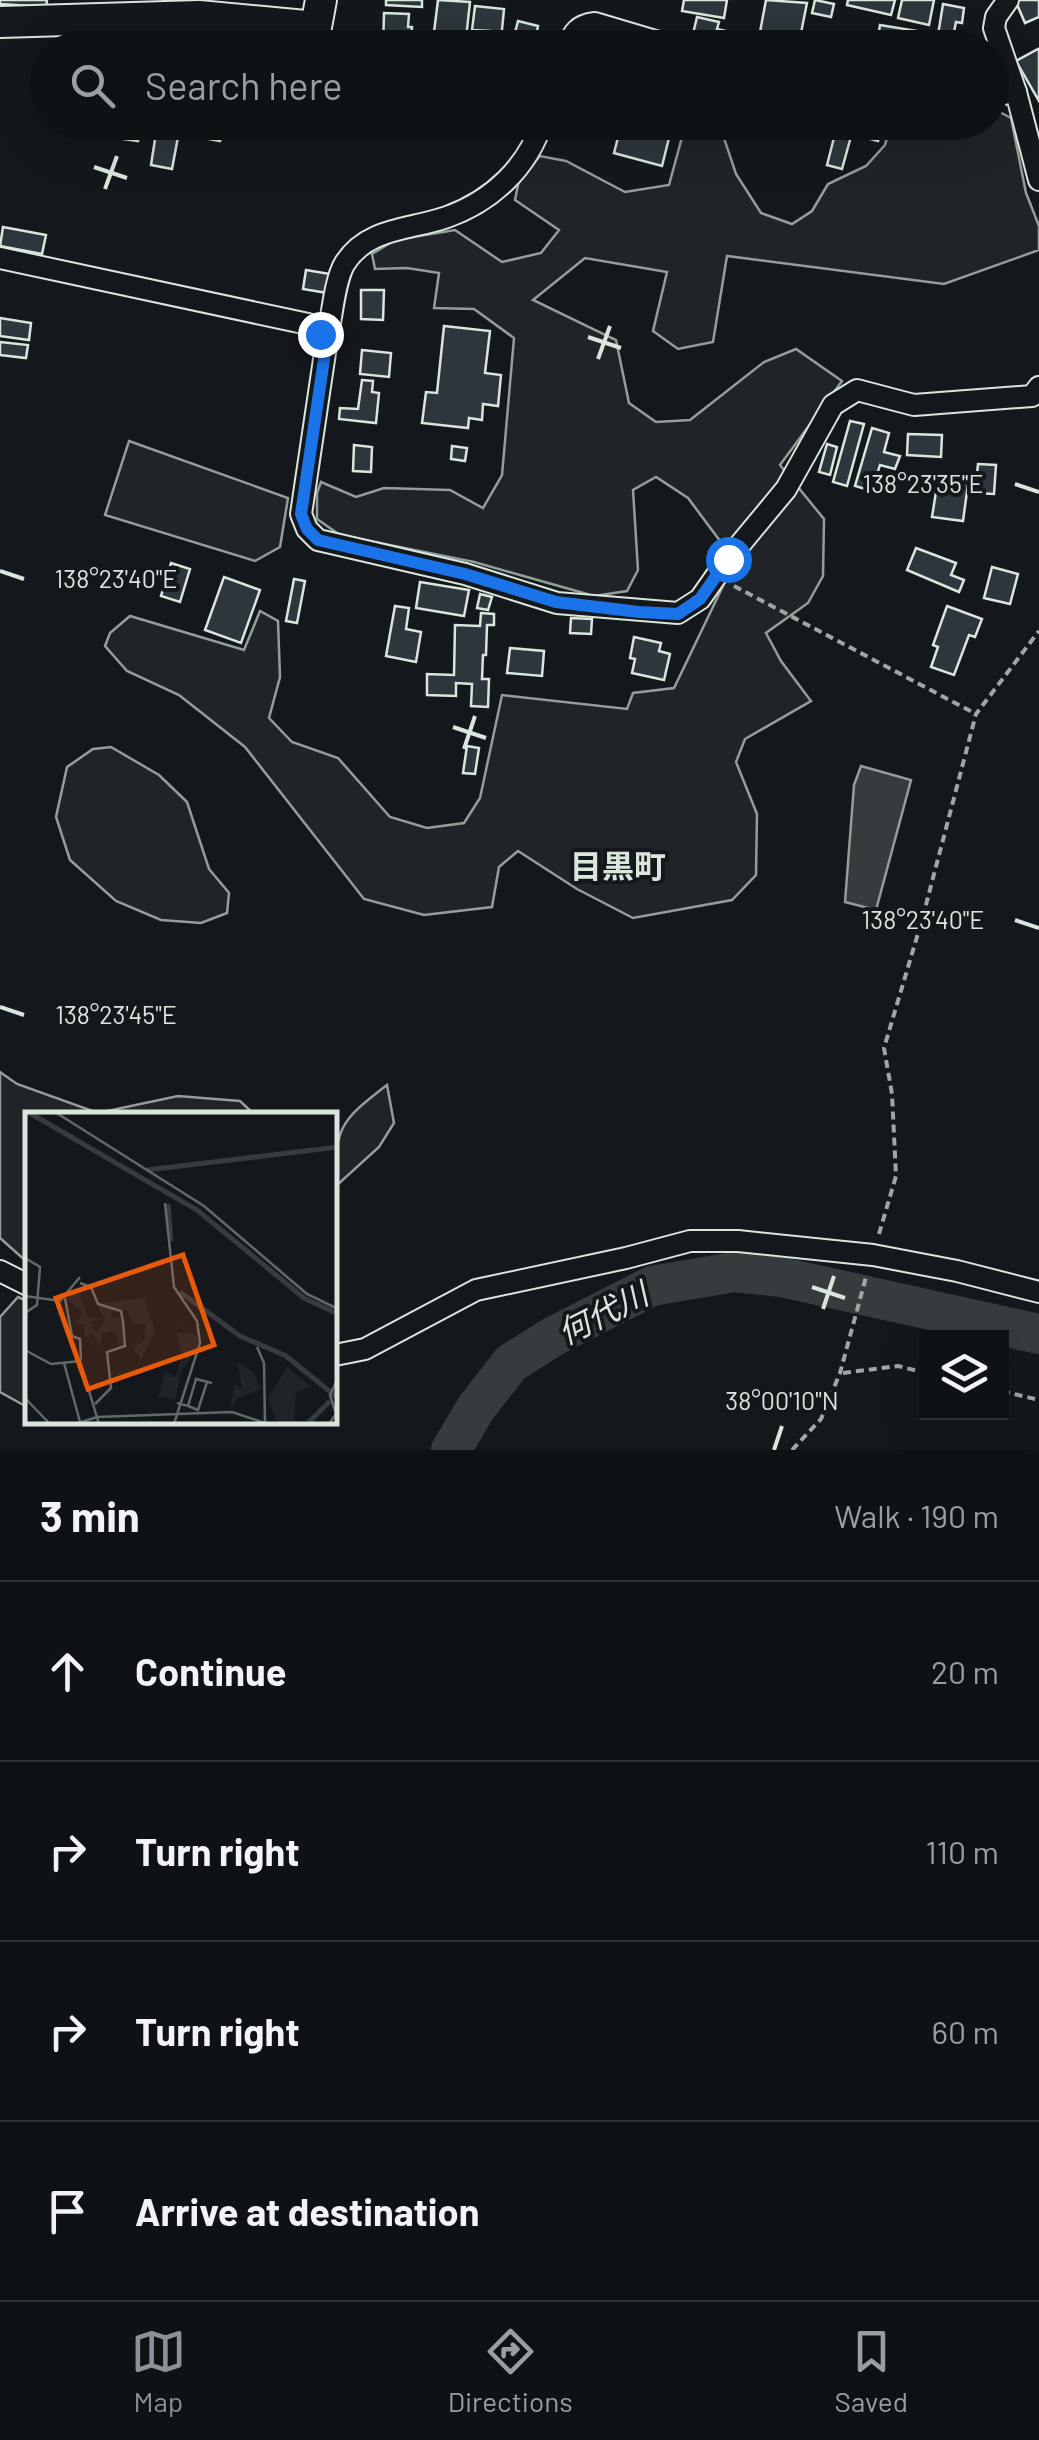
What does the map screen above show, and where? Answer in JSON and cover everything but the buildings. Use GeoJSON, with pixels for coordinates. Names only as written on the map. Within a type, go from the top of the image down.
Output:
{"type":"FeatureCollection","features":[{"type":"Feature","properties":{"kind":"main road"},"geometry":{"type":"LineString","coordinates":[[0,22],[200,16],[324,25]]}},
{"type":"Feature","properties":{"kind":"street"},"geometry":{"type":"LineString","coordinates":[[995,30],[996,17],[1008,0]]}},
{"type":"Feature","properties":{"kind":"street"},"geometry":{"type":"LineString","coordinates":[[576,30],[582,24],[595,23],[618,30]]}},
{"type":"Feature","properties":{"kind":"street"},"geometry":{"type":"LineString","coordinates":[[1009,72],[1039,180]]}},
{"type":"Feature","properties":{"kind":"street"},"geometry":{"type":"LineString","coordinates":[[1009,93],[1016,92]]}},
{"type":"Feature","properties":{"kind":"street"},"geometry":{"type":"LineString","coordinates":[[534,140],[520,169],[484,199],[447,218],[398,228],[364,243],[342,266],[301,514],[307,529],[318,540],[465,574],[556,602],[678,614],[700,599],[786,489],[833,405],[857,390],[914,405],[1032,396],[1039,387]]}},
{"type":"Feature","properties":{"kind":"street"},"geometry":{"type":"LineString","coordinates":[[0,258],[308,324],[326,346]]}},
{"type":"Feature","properties":{"kind":"street"},"geometry":{"type":"LineString","coordinates":[[338,1355],[365,1349],[476,1290],[690,1240],[873,1254],[1039,1292]]}},
{"type":"Feature","properties":{"kind":"street"},"geometry":{"type":"LineString","coordinates":[[0,1271],[25,1284]]}},
{"type":"Feature","properties":{"kind":"path"},"geometry":{"type":"LineString","coordinates":[[717,577],[976,714]]}},
{"type":"Feature","properties":{"kind":"path"},"geometry":{"type":"LineString","coordinates":[[792,1450],[821,1419],[840,1373],[896,1176],[892,1094],[884,1048],[976,714],[1039,631]]}},
{"type":"Feature","properties":{"kind":"path"},"geometry":{"type":"LineString","coordinates":[[840,1373],[898,1366],[919,1370]]}},
{"type":"Feature","properties":{"kind":"path"},"geometry":{"type":"LineString","coordinates":[[1009,1393],[1039,1400]]}},
{"type":"Feature","properties":{"kind":"shaded area"},"geometry":{"type":"Polygon","coordinates":[[[1011,118],[1026,193],[1039,226],[1039,250],[944,284],[727,256],[713,342],[678,349],[653,331],[667,272],[585,258],[533,300],[616,340],[629,403],[656,422],[690,420],[764,362],[796,349],[842,381],[780,465],[824,519],[823,576],[808,603],[766,633],[811,701],[745,739],[736,762],[757,814],[756,875],[732,900],[633,918],[577,889],[518,851],[499,867],[492,907],[424,915],[364,899],[245,747],[179,695],[127,671],[105,646],[110,633],[130,616],[244,650],[260,611],[278,621],[280,677],[269,718],[292,742],[338,758],[390,817],[427,828],[464,823],[480,798],[502,695],[627,709],[633,693],[674,688],[735,561],[688,498],[656,477],[633,490],[638,570],[627,591],[594,596],[474,562],[340,535],[317,519],[321,482],[356,497],[384,488],[450,490],[483,508],[502,475],[514,338],[474,309],[434,308],[439,273],[375,269],[372,254],[395,240],[455,230],[502,262],[541,253],[559,230],[515,200],[519,180],[540,156],[566,161],[625,192],[669,185],[681,140],[725,140],[736,174],[761,213],[792,224],[812,211],[828,184],[866,166],[886,140],[1009,140],[1011,118]]]}},
{"type":"Feature","properties":{"kind":"shaded area"},"geometry":{"type":"Polygon","coordinates":[[[129,441],[288,498],[280,547],[255,561],[105,515],[129,441]]]}},
{"type":"Feature","properties":{"kind":"shaded area"},"geometry":{"type":"Polygon","coordinates":[[[111,747],[159,775],[187,802],[209,869],[229,893],[227,913],[201,923],[161,920],[116,901],[70,860],[56,817],[67,767],[93,749],[111,747]]]}},
{"type":"Feature","properties":{"kind":"shaded area"},"geometry":{"type":"Polygon","coordinates":[[[861,766],[911,780],[876,910],[845,902],[854,785],[861,766]]]}},
{"type":"Feature","properties":{"kind":"shaded area"},"geometry":{"type":"Polygon","coordinates":[[[0,1072],[17,1084],[95,1112],[25,1112],[25,1260],[0,1238],[0,1072]]]}},
{"type":"Feature","properties":{"kind":"shaded area"},"geometry":{"type":"Polygon","coordinates":[[[387,1085],[394,1123],[379,1147],[338,1184],[339,1138],[359,1108],[387,1085]]]}},
{"type":"Feature","properties":{"kind":"shaded area"},"geometry":{"type":"Polygon","coordinates":[[[178,1096],[240,1101],[252,1112],[103,1112],[178,1096]]]}},
{"type":"Feature","properties":{"kind":"shaded area"},"geometry":{"type":"Polygon","coordinates":[[[18,1297],[25,1300],[25,1406],[0,1392],[0,1317],[18,1297]]]}},
{"type":"Feature","properties":{"kind":"waterway","name":"何代川"},"geometry":{"type":"LineString","coordinates":[[451,1450],[476,1408],[511,1363],[554,1336],[652,1286],[734,1272],[781,1277],[1039,1334]]}},
{"type":"Feature","properties":{"kind":"district","name":"目黒町"},"geometry":{"type":"Point","coordinates":[618,867]}},
{"type":"Feature","properties":{"kind":"route"},"geometry":{"type":"LineString","coordinates":[[320,334],[326,346],[301,514],[307,529],[318,540],[465,574],[556,602],[678,614],[700,599],[728,559]]}}]}
